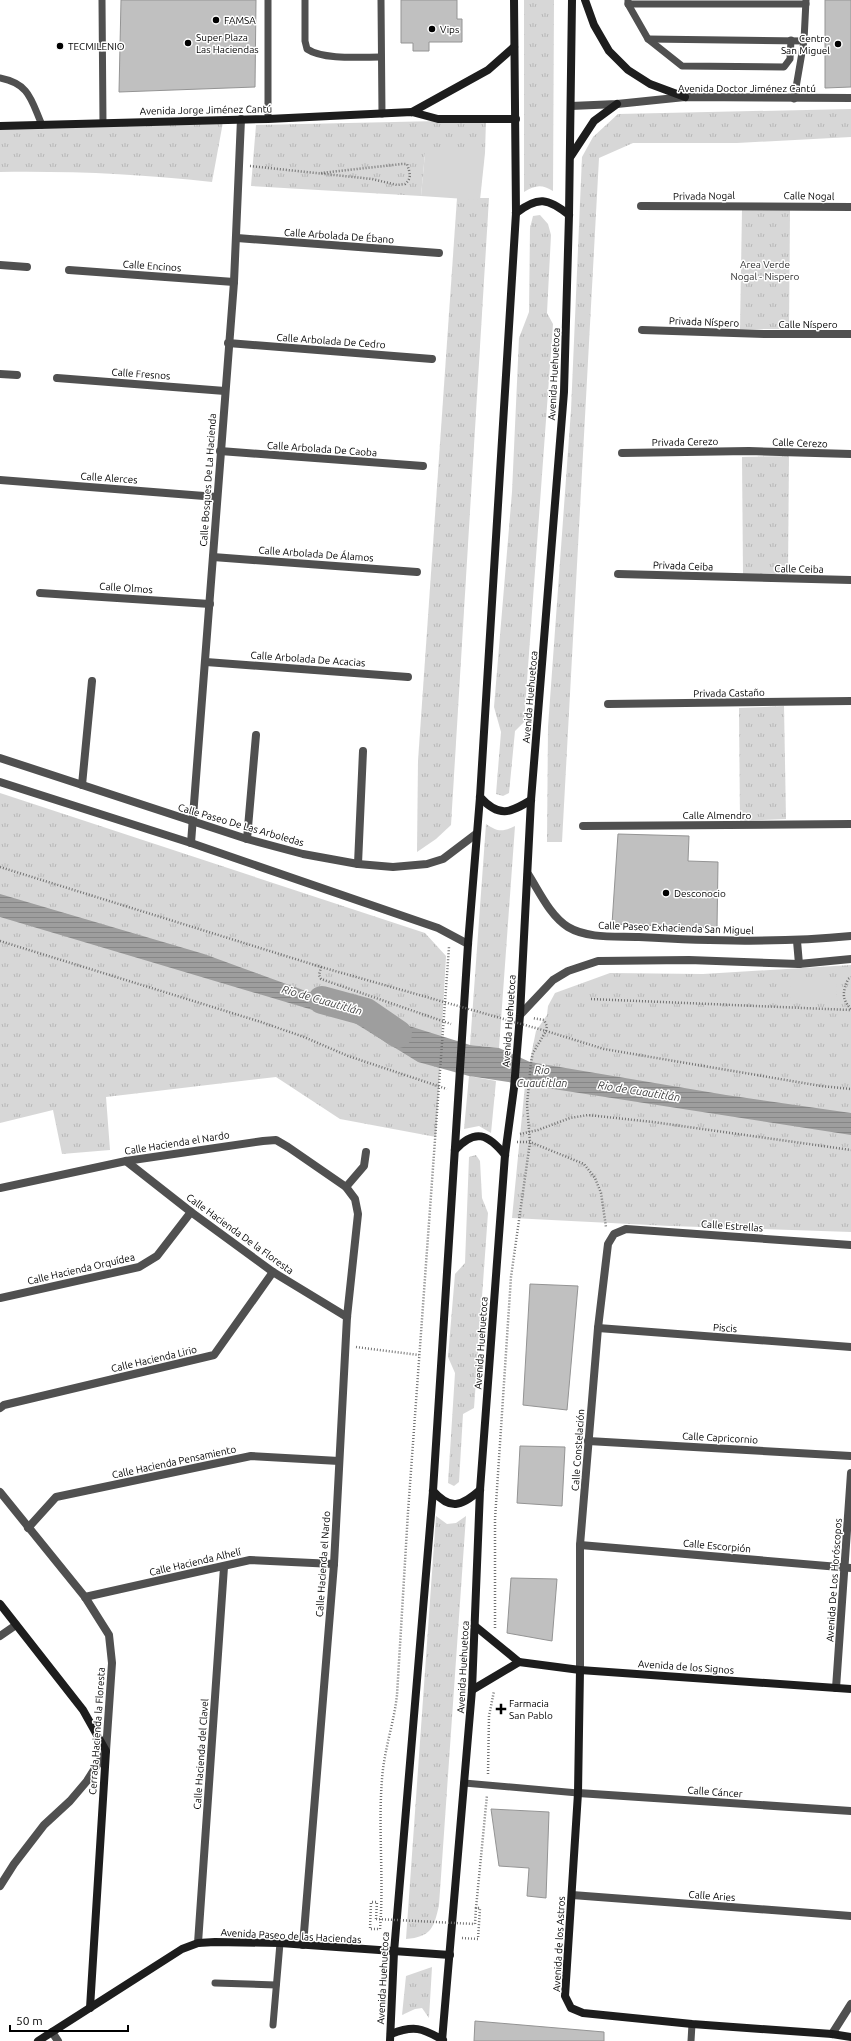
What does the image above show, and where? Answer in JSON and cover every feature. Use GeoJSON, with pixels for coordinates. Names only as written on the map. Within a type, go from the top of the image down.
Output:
{"type":"FeatureCollection","features":[{"type":"Feature","properties":{"kind":"main road","name":"Avenida Huehuetoca"},"geometry":{"type":"LineString","coordinates":[[390,2038],[394,1952],[433,1490],[468,944],[480,798],[516,213],[514,0]]}},
{"type":"Feature","properties":{"kind":"main road","name":"Avenida Huehuetoca"},"geometry":{"type":"LineString","coordinates":[[442,2040],[472,1690],[480,1490],[505,1155],[514,1088],[520,1015],[531,800],[564,392],[569,215],[572,0]]}},
{"type":"Feature","properties":{"kind":"main road"},"geometry":{"type":"LineString","coordinates":[[585,0],[594,25],[609,51],[628,70],[650,84],[685,97]]}},
{"type":"Feature","properties":{"kind":"main road","name":"Avenida Jorge Jiménez Cantú"},"geometry":{"type":"LineString","coordinates":[[412,112],[488,70],[514,46]]}},
{"type":"Feature","properties":{"kind":"main road"},"geometry":{"type":"LineString","coordinates":[[570,157],[594,121],[617,104]]}},
{"type":"Feature","properties":{"kind":"main road","name":"Avenida Jorge Jiménez Cantú"},"geometry":{"type":"LineString","coordinates":[[0,126],[103,122],[268,119],[412,112],[438,119],[516,119]]}},
{"type":"Feature","properties":{"kind":"main road"},"geometry":{"type":"LineString","coordinates":[[516,213],[528,204],[542,200],[556,204],[569,215]]}},
{"type":"Feature","properties":{"kind":"main road"},"geometry":{"type":"LineString","coordinates":[[480,798],[489,807],[502,812],[515,810],[531,800]]}},
{"type":"Feature","properties":{"kind":"main road"},"geometry":{"type":"LineString","coordinates":[[455,1150],[465,1138],[481,1136],[495,1142],[505,1155]]}},
{"type":"Feature","properties":{"kind":"main road"},"geometry":{"type":"LineString","coordinates":[[433,1490],[442,1501],[455,1504],[468,1501],[480,1490]]}},
{"type":"Feature","properties":{"kind":"main road"},"geometry":{"type":"LineString","coordinates":[[0,1604],[83,1710],[106,1751]]}},
{"type":"Feature","properties":{"kind":"main road"},"geometry":{"type":"LineString","coordinates":[[472,1690],[519,1662],[475,1626]]}},
{"type":"Feature","properties":{"kind":"main road","name":"Avenida de los Signos"},"geometry":{"type":"LineString","coordinates":[[519,1662],[580,1670],[851,1689]]}},
{"type":"Feature","properties":{"kind":"main road","name":"Avenida de los Astros"},"geometry":{"type":"LineString","coordinates":[[580,1670],[578,1793],[565,1996],[571,2008],[583,2014],[832,2037],[851,2037]]}},
{"type":"Feature","properties":{"kind":"main road","name":"Cerrada Hacienda la Floresta"},"geometry":{"type":"LineString","coordinates":[[90,2008],[106,1751]]}},
{"type":"Feature","properties":{"kind":"main road","name":"Avenida Paseo de las Haciendas"},"geometry":{"type":"LineString","coordinates":[[38,2041],[182,1949],[198,1943],[280,1943],[450,1955]]}},
{"type":"Feature","properties":{"kind":"main road"},"geometry":{"type":"LineString","coordinates":[[390,2038],[406,2028],[424,2029],[442,2040]]}},
{"type":"Feature","properties":{"kind":"street","name":"Avenida Doctor Jiménez Cantú"},"geometry":{"type":"LineString","coordinates":[[571,106],[617,104],[685,97],[794,99],[851,98]]}},
{"type":"Feature","properties":{"kind":"street","name":"Calle Bosques De La Hacienda"},"geometry":{"type":"LineString","coordinates":[[191,843],[206,662],[228,343],[234,282],[241,119]]}},
{"type":"Feature","properties":{"kind":"street","name":"Privada Nogal"},"geometry":{"type":"LineString","coordinates":[[641,206],[768,205]]}},
{"type":"Feature","properties":{"kind":"street","name":"Calle Nogal"},"geometry":{"type":"LineString","coordinates":[[768,205],[851,207]]}},
{"type":"Feature","properties":{"kind":"street","name":"Calle Arbolada De Ébano"},"geometry":{"type":"LineString","coordinates":[[237,238],[439,253]]}},
{"type":"Feature","properties":{"kind":"street"},"geometry":{"type":"LineString","coordinates":[[0,265],[27,267]]}},
{"type":"Feature","properties":{"kind":"street","name":"Calle Encinos"},"geometry":{"type":"LineString","coordinates":[[68,270],[234,282]]}},
{"type":"Feature","properties":{"kind":"street","name":"Privada Níspero"},"geometry":{"type":"LineString","coordinates":[[642,330],[766,334]]}},
{"type":"Feature","properties":{"kind":"street","name":"Calle Níspero"},"geometry":{"type":"LineString","coordinates":[[766,334],[851,334]]}},
{"type":"Feature","properties":{"kind":"street","name":"Calle Arbolada De Cedro"},"geometry":{"type":"LineString","coordinates":[[228,343],[432,359]]}},
{"type":"Feature","properties":{"kind":"street"},"geometry":{"type":"LineString","coordinates":[[0,374],[17,376]]}},
{"type":"Feature","properties":{"kind":"street","name":"Calle Fresnos"},"geometry":{"type":"LineString","coordinates":[[57,378],[225,391]]}},
{"type":"Feature","properties":{"kind":"street","name":"Calle Arbolada De Caoba"},"geometry":{"type":"LineString","coordinates":[[220,451],[423,466]]}},
{"type":"Feature","properties":{"kind":"street","name":"Privada Cerezo"},"geometry":{"type":"LineString","coordinates":[[622,453],[749,451]]}},
{"type":"Feature","properties":{"kind":"street","name":"Calle Cerezo"},"geometry":{"type":"LineString","coordinates":[[749,451],[851,454]]}},
{"type":"Feature","properties":{"kind":"street","name":"Calle Alerces"},"geometry":{"type":"LineString","coordinates":[[0,480],[217,497]]}},
{"type":"Feature","properties":{"kind":"street","name":"Calle Arbolada De Álamos"},"geometry":{"type":"LineString","coordinates":[[213,557],[417,572]]}},
{"type":"Feature","properties":{"kind":"street","name":"Privada Ceiba"},"geometry":{"type":"LineString","coordinates":[[618,574],[747,578]]}},
{"type":"Feature","properties":{"kind":"street","name":"Calle Ceiba"},"geometry":{"type":"LineString","coordinates":[[747,578],[851,580]]}},
{"type":"Feature","properties":{"kind":"street","name":"Calle Olmos"},"geometry":{"type":"LineString","coordinates":[[40,593],[210,604]]}},
{"type":"Feature","properties":{"kind":"street","name":"Calle Arbolada De Acacias"},"geometry":{"type":"LineString","coordinates":[[206,662],[408,676]]}},
{"type":"Feature","properties":{"kind":"street"},"geometry":{"type":"LineString","coordinates":[[82,786],[92,681]]}},
{"type":"Feature","properties":{"kind":"street","name":"Privada Castaño"},"geometry":{"type":"LineString","coordinates":[[608,704],[851,701]]}},
{"type":"Feature","properties":{"kind":"street"},"geometry":{"type":"LineString","coordinates":[[247,839],[256,735]]}},
{"type":"Feature","properties":{"kind":"street"},"geometry":{"type":"LineString","coordinates":[[358,864],[363,751]]}},
{"type":"Feature","properties":{"kind":"street","name":"Calle Paseo De Las Arboledas"},"geometry":{"type":"LineString","coordinates":[[0,758],[247,839],[303,854],[358,864],[393,867],[427,864],[443,859],[476,834]]}},
{"type":"Feature","properties":{"kind":"street"},"geometry":{"type":"LineString","coordinates":[[0,782],[191,843],[438,928],[468,944]]}},
{"type":"Feature","properties":{"kind":"street","name":"Calle Almendro"},"geometry":{"type":"LineString","coordinates":[[582,826],[851,824]]}},
{"type":"Feature","properties":{"kind":"street","name":"Calle Paseo Exhacienda San Miguel"},"geometry":{"type":"LineString","coordinates":[[528,874],[557,916],[567,926],[585,934],[682,940],[796,941],[851,936]]}},
{"type":"Feature","properties":{"kind":"street"},"geometry":{"type":"LineString","coordinates":[[796,941],[799,964]]}},
{"type":"Feature","properties":{"kind":"street"},"geometry":{"type":"LineString","coordinates":[[520,1015],[554,980],[568,971],[598,961],[689,960],[799,964],[851,959]]}},
{"type":"Feature","properties":{"kind":"street","name":"Calle Hacienda el Nardo"},"geometry":{"type":"LineString","coordinates":[[0,1188],[126,1161],[263,1140],[276,1140],[346,1186],[355,1199],[358,1214],[347,1317],[334,1564],[303,1945]]}},
{"type":"Feature","properties":{"kind":"street"},"geometry":{"type":"LineString","coordinates":[[346,1186],[364,1166],[366,1152]]}},
{"type":"Feature","properties":{"kind":"street","name":"Calle Hacienda De la Floresta"},"geometry":{"type":"LineString","coordinates":[[126,1161],[191,1212],[273,1272],[347,1317]]}},
{"type":"Feature","properties":{"kind":"street","name":"Calle Hacienda Orquídea"},"geometry":{"type":"LineString","coordinates":[[0,1298],[139,1267],[157,1256],[191,1212]]}},
{"type":"Feature","properties":{"kind":"street","name":"Calle Estrellas"},"geometry":{"type":"LineString","coordinates":[[614,1234],[626,1229],[851,1245]]}},
{"type":"Feature","properties":{"kind":"street","name":"Calle Constelación"},"geometry":{"type":"LineString","coordinates":[[580,1670],[580,1544],[588,1441],[598,1328],[608,1244],[614,1234]]}},
{"type":"Feature","properties":{"kind":"street","name":"Calle Hacienda Lirio"},"geometry":{"type":"LineString","coordinates":[[0,1408],[4,1405],[214,1355],[273,1272]]}},
{"type":"Feature","properties":{"kind":"street","name":"Piscis"},"geometry":{"type":"LineString","coordinates":[[598,1328],[851,1347]]}},
{"type":"Feature","properties":{"kind":"street","name":"Calle Capricornio"},"geometry":{"type":"LineString","coordinates":[[588,1441],[851,1456]]}},
{"type":"Feature","properties":{"kind":"street","name":"Calle Hacienda Pensamiento"},"geometry":{"type":"LineString","coordinates":[[28,1528],[56,1497],[251,1456],[339,1461]]}},
{"type":"Feature","properties":{"kind":"street","name":"Avenida De Los Horóscopos"},"geometry":{"type":"LineString","coordinates":[[836,1688],[848,1568],[851,1473]]}},
{"type":"Feature","properties":{"kind":"street","name":"Cerrada Hacienda la Floresta"},"geometry":{"type":"LineString","coordinates":[[0,1492],[85,1597],[109,1635],[112,1664],[106,1751]]}},
{"type":"Feature","properties":{"kind":"street","name":"Calle Escorpión"},"geometry":{"type":"LineString","coordinates":[[580,1544],[848,1568]]}},
{"type":"Feature","properties":{"kind":"street","name":"Calle Hacienda Alhelí"},"geometry":{"type":"LineString","coordinates":[[85,1597],[250,1560],[334,1564]]}},
{"type":"Feature","properties":{"kind":"street","name":"Calle Hacienda del Clavel"},"geometry":{"type":"LineString","coordinates":[[198,1943],[224,1566]]}},
{"type":"Feature","properties":{"kind":"street"},"geometry":{"type":"LineString","coordinates":[[0,1636],[16,1625]]}},
{"type":"Feature","properties":{"kind":"street"},"geometry":{"type":"LineString","coordinates":[[0,1886],[14,1864],[44,1825],[70,1801],[87,1781],[106,1751]]}},
{"type":"Feature","properties":{"kind":"street","name":"Calle Cáncer"},"geometry":{"type":"LineString","coordinates":[[578,1793],[851,1811]]}},
{"type":"Feature","properties":{"kind":"street","name":"Calle Aries"},"geometry":{"type":"LineString","coordinates":[[572,1896],[851,1916]]}},
{"type":"Feature","properties":{"kind":"street"},"geometry":{"type":"LineString","coordinates":[[832,2037],[851,2004]]}},
{"type":"Feature","properties":{"kind":"street"},"geometry":{"type":"LineString","coordinates":[[52,2032],[58,2041]]}},
{"type":"Feature","properties":{"kind":"lane"},"geometry":{"type":"LineString","coordinates":[[102,0],[103,122]]}},
{"type":"Feature","properties":{"kind":"lane"},"geometry":{"type":"LineString","coordinates":[[268,0],[268,119]]}},
{"type":"Feature","properties":{"kind":"lane"},"geometry":{"type":"LineString","coordinates":[[305,0],[305,41],[307,49],[314,54],[380,57]]}},
{"type":"Feature","properties":{"kind":"lane"},"geometry":{"type":"LineString","coordinates":[[381,0],[380,57],[382,114]]}},
{"type":"Feature","properties":{"kind":"lane"},"geometry":{"type":"LineString","coordinates":[[791,40],[790,59],[784,68],[682,66],[648,39],[628,2],[806,2],[804,40],[794,99]]}},
{"type":"Feature","properties":{"kind":"lane"},"geometry":{"type":"LineString","coordinates":[[648,39],[804,40]]}},
{"type":"Feature","properties":{"kind":"lane"},"geometry":{"type":"LineString","coordinates":[[0,78],[10,80],[26,90],[42,125]]}},
{"type":"Feature","properties":{"kind":"lane"},"geometry":{"type":"LineString","coordinates":[[464,1783],[578,1793]]}},
{"type":"Feature","properties":{"kind":"lane"},"geometry":{"type":"LineString","coordinates":[[273,2025],[280,1943]]}},
{"type":"Feature","properties":{"kind":"lane"},"geometry":{"type":"LineString","coordinates":[[215,1983],[276,1985]]}},
{"type":"Feature","properties":{"kind":"lane"},"geometry":{"type":"LineString","coordinates":[[690,2041],[692,2024]]}},
{"type":"Feature","properties":{"kind":"path"},"geometry":{"type":"LineString","coordinates":[[240,165],[372,179],[397,185],[405,184],[409,180],[411,174],[407,164],[321,173]]}},
{"type":"Feature","properties":{"kind":"path"},"geometry":{"type":"LineString","coordinates":[[0,867],[321,967],[604,1049],[821,1086],[851,1089]]}},
{"type":"Feature","properties":{"kind":"path"},"geometry":{"type":"LineString","coordinates":[[380,1929],[382,1894],[382,1779],[388,1736],[395,1712],[419,1355],[450,934]]}},
{"type":"Feature","properties":{"kind":"path"},"geometry":{"type":"LineString","coordinates":[[0,940],[261,1022],[304,1037],[348,1056],[459,1092]]}},
{"type":"Feature","properties":{"kind":"path"},"geometry":{"type":"LineString","coordinates":[[321,967],[319,975],[321,979],[463,1028]]}},
{"type":"Feature","properties":{"kind":"path"},"geometry":{"type":"LineString","coordinates":[[851,977],[848,979],[844,990],[844,1002],[851,1009]]}},
{"type":"Feature","properties":{"kind":"path"},"geometry":{"type":"LineString","coordinates":[[591,999],[851,1009]]}},
{"type":"Feature","properties":{"kind":"path"},"geometry":{"type":"LineString","coordinates":[[494,1642],[496,1505],[510,1300],[530,1142],[526,1105],[533,1053],[546,1031],[547,1026],[544,1020],[520,1015]]}},
{"type":"Feature","properties":{"kind":"path"},"geometry":{"type":"LineString","coordinates":[[507,1139],[570,1118],[588,1115],[653,1122],[851,1150]]}},
{"type":"Feature","properties":{"kind":"path"},"geometry":{"type":"LineString","coordinates":[[507,1139],[530,1142],[584,1164],[595,1178],[601,1193],[608,1244]]}},
{"type":"Feature","properties":{"kind":"path"},"geometry":{"type":"LineString","coordinates":[[346,1346],[419,1355]]}},
{"type":"Feature","properties":{"kind":"path"},"geometry":{"type":"LineString","coordinates":[[396,1930],[370,1929],[371,1902],[377,1902],[376,1919],[475,1924],[488,1785],[489,1716],[494,1690],[494,1677]]}},
{"type":"Feature","properties":{"kind":"path"},"geometry":{"type":"LineString","coordinates":[[451,1937],[478,1939],[480,1908],[476,1908]]}},
{"type":"Feature","properties":{"kind":"green space"},"geometry":{"type":"Polygon","coordinates":[[[524,0],[554,0],[553,191],[542,186],[538,186],[524,192],[524,0]]]}},
{"type":"Feature","properties":{"kind":"green space"},"geometry":{"type":"Polygon","coordinates":[[[851,109],[851,137],[737,143],[633,143],[599,158],[562,842],[547,842],[548,727],[571,410],[582,157],[593,137],[618,114],[851,109]]]}},
{"type":"Feature","properties":{"kind":"green space"},"geometry":{"type":"Polygon","coordinates":[[[486,120],[485,153],[425,153],[421,196],[251,186],[256,125],[486,120]]]}},
{"type":"Feature","properties":{"kind":"green space"},"geometry":{"type":"Polygon","coordinates":[[[223,122],[212,182],[106,174],[0,172],[0,128],[223,122]]]}},
{"type":"Feature","properties":{"kind":"green space"},"geometry":{"type":"Polygon","coordinates":[[[425,153],[485,153],[480,200],[421,196],[425,153]]]}},
{"type":"Feature","properties":{"kind":"green space"},"geometry":{"type":"Polygon","coordinates":[[[457,198],[489,198],[451,825],[436,839],[417,852],[418,761],[457,198]]]}},
{"type":"Feature","properties":{"kind":"green space","name":"Area Verde Nogal - Nispero"},"geometry":{"type":"Polygon","coordinates":[[[742,210],[790,210],[789,329],[740,329],[742,210]]]}},
{"type":"Feature","properties":{"kind":"green space"},"geometry":{"type":"Polygon","coordinates":[[[540,215],[548,224],[551,235],[547,313],[553,324],[524,722],[515,731],[509,793],[503,796],[496,794],[501,732],[494,707],[512,492],[519,338],[529,312],[530,228],[533,216],[540,215]]]}},
{"type":"Feature","properties":{"kind":"green space"},"geometry":{"type":"Polygon","coordinates":[[[789,456],[788,575],[743,574],[742,457],[789,456]]]}},
{"type":"Feature","properties":{"kind":"green space"},"geometry":{"type":"Polygon","coordinates":[[[784,706],[786,819],[740,821],[739,708],[784,706]]]}},
{"type":"Feature","properties":{"kind":"green space"},"geometry":{"type":"Polygon","coordinates":[[[0,793],[425,933],[446,956],[436,1137],[340,1119],[276,1077],[106,1097],[110,1150],[62,1154],[53,1110],[0,1123],[0,793]]]}},
{"type":"Feature","properties":{"kind":"green space"},"geometry":{"type":"Polygon","coordinates":[[[486,824],[497,830],[515,826],[499,1048],[470,1045],[486,824]]]}},
{"type":"Feature","properties":{"kind":"green space"},"geometry":{"type":"Polygon","coordinates":[[[851,965],[851,1232],[670,1226],[512,1218],[525,1085],[536,1031],[547,1015],[548,1006],[555,993],[610,973],[703,974],[851,965]]]}},
{"type":"Feature","properties":{"kind":"green space"},"geometry":{"type":"Polygon","coordinates":[[[790,978],[836,982],[837,1004],[791,1003],[790,978]]]}},
{"type":"Feature","properties":{"kind":"green space"},"geometry":{"type":"Polygon","coordinates":[[[469,1076],[496,1081],[491,1133],[479,1126],[464,1129],[469,1076]]]}},
{"type":"Feature","properties":{"kind":"green space"},"geometry":{"type":"Polygon","coordinates":[[[476,1155],[480,1161],[482,1198],[488,1213],[474,1408],[463,1414],[459,1482],[454,1486],[448,1483],[455,1373],[448,1357],[455,1274],[465,1263],[469,1157],[476,1155]]]}},
{"type":"Feature","properties":{"kind":"green space"},"geometry":{"type":"Polygon","coordinates":[[[436,1516],[447,1524],[456,1523],[466,1516],[439,1905],[435,1920],[430,1930],[421,1936],[406,1939],[436,1516]]]}},
{"type":"Feature","properties":{"kind":"green space"},"geometry":{"type":"Polygon","coordinates":[[[432,1967],[429,2018],[422,2008],[415,2009],[402,2015],[406,1976],[432,1967]]]}},
{"type":"Feature","properties":{"kind":"water","name":"Rio Cuautitlan"},"geometry":{"type":"Polygon","coordinates":[[[0,894],[204,954],[358,1010],[470,1045],[499,1048],[530,1062],[726,1095],[851,1113],[851,1135],[469,1076],[418,1062],[353,1022],[0,917],[0,894]]]}},
{"type":"Feature","properties":{"kind":"building","name":"Super Plaza Las Haciendas"},"geometry":{"type":"Polygon","coordinates":[[[121,0],[256,0],[255,87],[119,92],[121,0]]]}},
{"type":"Feature","properties":{"kind":"building","name":"Vips"},"geometry":{"type":"Polygon","coordinates":[[[401,0],[457,0],[457,19],[462,19],[462,42],[429,42],[429,51],[413,51],[413,43],[401,43],[401,0]]]}},
{"type":"Feature","properties":{"kind":"building","name":"Centro San Miguel"},"geometry":{"type":"Polygon","coordinates":[[[825,0],[851,0],[851,87],[825,88],[825,0]]]}},
{"type":"Feature","properties":{"kind":"building","name":"Desconocio"},"geometry":{"type":"Polygon","coordinates":[[[618,834],[689,836],[688,861],[718,862],[717,928],[612,924],[618,834]]]}},
{"type":"Feature","properties":{"kind":"building"},"geometry":{"type":"Polygon","coordinates":[[[530,1284],[578,1286],[567,1410],[523,1405],[530,1284]]]}},
{"type":"Feature","properties":{"kind":"building"},"geometry":{"type":"Polygon","coordinates":[[[520,1446],[565,1447],[562,1506],[517,1503],[520,1446]]]}},
{"type":"Feature","properties":{"kind":"building"},"geometry":{"type":"Polygon","coordinates":[[[511,1578],[557,1579],[552,1641],[507,1633],[511,1578]]]}},
{"type":"Feature","properties":{"kind":"building"},"geometry":{"type":"Polygon","coordinates":[[[491,1809],[549,1812],[546,1898],[527,1896],[529,1868],[499,1866],[491,1809]]]}},
{"type":"Feature","properties":{"kind":"building"},"geometry":{"type":"Polygon","coordinates":[[[475,2021],[604,2032],[604,2041],[474,2041],[475,2021]]]}},
{"type":"Feature","properties":{"kind":"waterway","name":"Rio de Cuautitlán"},"geometry":{"type":"LineString","coordinates":[[322,1000],[366,1012],[398,1034]]}},
{"type":"Feature","properties":{"kind":"place","name":"FAMSA"},"geometry":{"type":"Point","coordinates":[216,20]}},
{"type":"Feature","properties":{"kind":"place","name":"Vips"},"geometry":{"type":"Point","coordinates":[432,29]}},
{"type":"Feature","properties":{"kind":"place","name":"Super Plaza Las Haciendas"},"geometry":{"type":"Point","coordinates":[188,43]}},
{"type":"Feature","properties":{"kind":"place","name":"Centro San Miguel"},"geometry":{"type":"Point","coordinates":[838,44]}},
{"type":"Feature","properties":{"kind":"place","name":"TECMILENIO"},"geometry":{"type":"Point","coordinates":[60,46]}},
{"type":"Feature","properties":{"kind":"place","name":"Desconocio"},"geometry":{"type":"Point","coordinates":[666,893]}},
{"type":"Feature","properties":{"kind":"place","name":"Farmacia San Pablo"},"geometry":{"type":"Point","coordinates":[501,1709]}}]}
